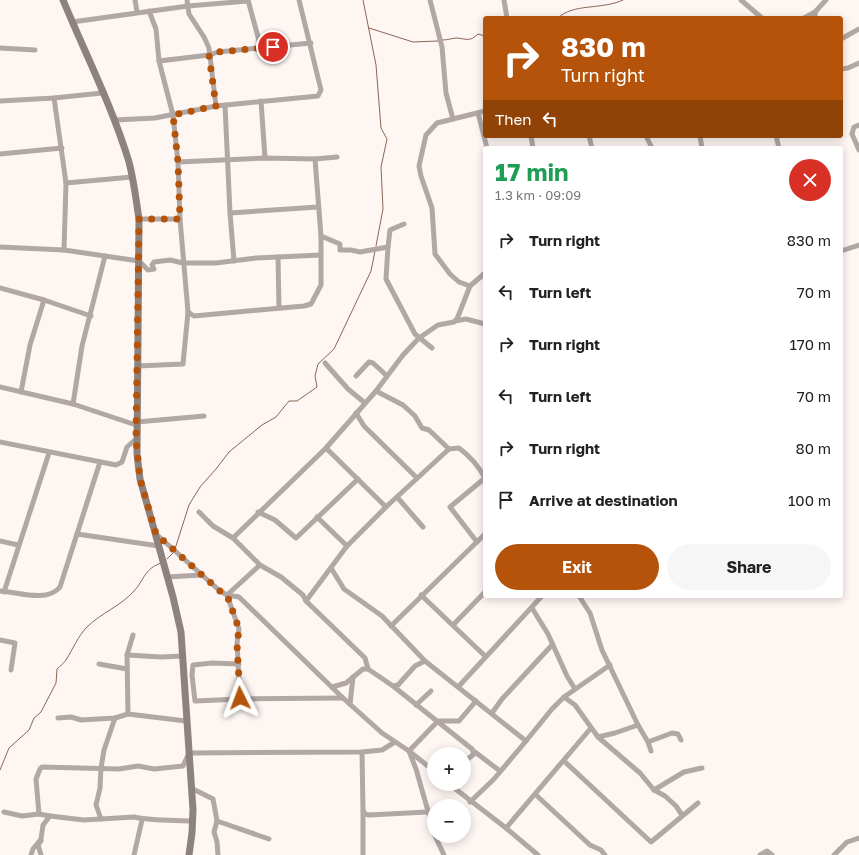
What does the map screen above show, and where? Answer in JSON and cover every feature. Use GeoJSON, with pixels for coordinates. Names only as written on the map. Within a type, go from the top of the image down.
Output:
{"type":"FeatureCollection","features":[{"type":"Feature","properties":{"kind":"main road"},"geometry":{"type":"LineString","coordinates":[[63,0],[115,120],[132,177],[139,219],[136,440],[140,479],[168,577],[180,626],[183,656],[188,675],[186,721],[193,821],[189,855]]}},
{"type":"Feature","properties":{"kind":"street"},"geometry":{"type":"LineString","coordinates":[[135,0],[137,12]]}},
{"type":"Feature","properties":{"kind":"street"},"geometry":{"type":"LineString","coordinates":[[72,22],[149,11],[188,3],[248,0],[261,48]]}},
{"type":"Feature","properties":{"kind":"street"},"geometry":{"type":"LineString","coordinates":[[115,120],[173,115],[216,106],[318,96],[322,90],[299,0]]}},
{"type":"Feature","properties":{"kind":"street"},"geometry":{"type":"LineString","coordinates":[[430,0],[442,47],[446,93],[453,119]]}},
{"type":"Feature","properties":{"kind":"street"},"geometry":{"type":"LineString","coordinates":[[504,0],[507,16]]}},
{"type":"Feature","properties":{"kind":"street"},"geometry":{"type":"LineString","coordinates":[[741,0],[760,16]]}},
{"type":"Feature","properties":{"kind":"street"},"geometry":{"type":"LineString","coordinates":[[808,16],[815,12],[826,0]]}},
{"type":"Feature","properties":{"kind":"street"},"geometry":{"type":"LineString","coordinates":[[188,3],[191,18],[207,42],[216,106]]}},
{"type":"Feature","properties":{"kind":"street"},"geometry":{"type":"LineString","coordinates":[[137,366],[183,364],[188,312],[180,219],[178,162],[173,115],[159,61],[156,29],[149,11]]}},
{"type":"Feature","properties":{"kind":"street"},"geometry":{"type":"LineString","coordinates":[[843,37],[859,29]]}},
{"type":"Feature","properties":{"kind":"street"},"geometry":{"type":"LineString","coordinates":[[159,61],[209,55],[218,52],[310,43]]}},
{"type":"Feature","properties":{"kind":"street"},"geometry":{"type":"LineString","coordinates":[[0,48],[35,50]]}},
{"type":"Feature","properties":{"kind":"street"},"geometry":{"type":"LineString","coordinates":[[843,69],[852,67],[859,63]]}},
{"type":"Feature","properties":{"kind":"street"},"geometry":{"type":"LineString","coordinates":[[0,101],[54,98],[102,93]]}},
{"type":"Feature","properties":{"kind":"street"},"geometry":{"type":"LineString","coordinates":[[54,98],[66,183],[64,250]]}},
{"type":"Feature","properties":{"kind":"street"},"geometry":{"type":"LineString","coordinates":[[261,101],[265,158]]}},
{"type":"Feature","properties":{"kind":"street"},"geometry":{"type":"LineString","coordinates":[[225,105],[230,213],[234,261]]}},
{"type":"Feature","properties":{"kind":"street"},"geometry":{"type":"LineString","coordinates":[[470,286],[459,282],[450,274],[435,254],[432,208],[420,170],[426,135],[437,123],[483,112]]}},
{"type":"Feature","properties":{"kind":"street"},"geometry":{"type":"LineString","coordinates":[[478,113],[483,132]]}},
{"type":"Feature","properties":{"kind":"street"},"geometry":{"type":"LineString","coordinates":[[859,125],[854,127],[852,134],[859,150]]}},
{"type":"Feature","properties":{"kind":"street"},"geometry":{"type":"LineString","coordinates":[[0,154],[62,148]]}},
{"type":"Feature","properties":{"kind":"street"},"geometry":{"type":"LineString","coordinates":[[178,162],[265,158],[316,159],[337,157]]}},
{"type":"Feature","properties":{"kind":"street"},"geometry":{"type":"LineString","coordinates":[[188,312],[194,316],[311,304],[321,285],[321,236],[316,159]]}},
{"type":"Feature","properties":{"kind":"street"},"geometry":{"type":"LineString","coordinates":[[66,183],[132,177]]}},
{"type":"Feature","properties":{"kind":"street"},"geometry":{"type":"LineString","coordinates":[[230,213],[318,207]]}},
{"type":"Feature","properties":{"kind":"street"},"geometry":{"type":"LineString","coordinates":[[139,219],[180,219]]}},
{"type":"Feature","properties":{"kind":"street"},"geometry":{"type":"LineString","coordinates":[[404,224],[390,230],[386,279],[409,324],[419,338],[432,348]]}},
{"type":"Feature","properties":{"kind":"street"},"geometry":{"type":"LineString","coordinates":[[321,236],[340,244],[340,250],[360,252],[388,247]]}},
{"type":"Feature","properties":{"kind":"street"},"geometry":{"type":"LineString","coordinates":[[843,250],[859,245]]}},
{"type":"Feature","properties":{"kind":"street"},"geometry":{"type":"LineString","coordinates":[[0,247],[64,250],[139,261],[148,270],[154,269],[152,265],[157,261],[170,260],[183,263],[216,263],[278,257],[321,255]]}},
{"type":"Feature","properties":{"kind":"street"},"geometry":{"type":"LineString","coordinates":[[72,404],[78,380],[81,354],[105,256]]}},
{"type":"Feature","properties":{"kind":"street"},"geometry":{"type":"LineString","coordinates":[[278,257],[279,308]]}},
{"type":"Feature","properties":{"kind":"street"},"geometry":{"type":"LineString","coordinates":[[454,322],[460,313],[470,286],[483,275]]}},
{"type":"Feature","properties":{"kind":"street"},"geometry":{"type":"LineString","coordinates":[[0,288],[44,300],[91,316]]}},
{"type":"Feature","properties":{"kind":"street"},"geometry":{"type":"LineString","coordinates":[[21,392],[30,344],[44,300]]}},
{"type":"Feature","properties":{"kind":"street"},"geometry":{"type":"LineString","coordinates":[[233,538],[258,512],[326,448],[376,391],[403,355],[419,338],[438,325],[466,319],[483,323]]}},
{"type":"Feature","properties":{"kind":"street"},"geometry":{"type":"LineString","coordinates":[[356,376],[369,362],[373,363],[387,376]]}},
{"type":"Feature","properties":{"kind":"street"},"geometry":{"type":"LineString","coordinates":[[325,363],[348,389],[365,403]]}},
{"type":"Feature","properties":{"kind":"street"},"geometry":{"type":"LineString","coordinates":[[0,387],[72,404],[136,424],[204,416]]}},
{"type":"Feature","properties":{"kind":"street"},"geometry":{"type":"LineString","coordinates":[[376,391],[403,405],[415,416],[422,428],[429,430],[449,449]]}},
{"type":"Feature","properties":{"kind":"street"},"geometry":{"type":"LineString","coordinates":[[356,413],[364,426],[416,478]]}},
{"type":"Feature","properties":{"kind":"street"},"geometry":{"type":"LineString","coordinates":[[0,442],[49,453],[119,464],[124,458],[127,447],[136,440]]}},
{"type":"Feature","properties":{"kind":"street"},"geometry":{"type":"LineString","coordinates":[[326,448],[387,506]]}},
{"type":"Feature","properties":{"kind":"street"},"geometry":{"type":"LineString","coordinates":[[306,601],[347,546],[416,478],[449,449],[459,448],[465,452],[478,464],[483,474]]}},
{"type":"Feature","properties":{"kind":"street"},"geometry":{"type":"LineString","coordinates":[[49,453],[2,592],[42,596],[56,592],[60,587],[100,462]]}},
{"type":"Feature","properties":{"kind":"street"},"geometry":{"type":"LineString","coordinates":[[258,512],[275,520],[296,538],[358,479]]}},
{"type":"Feature","properties":{"kind":"street"},"geometry":{"type":"LineString","coordinates":[[477,542],[450,507],[483,480]]}},
{"type":"Feature","properties":{"kind":"street"},"geometry":{"type":"LineString","coordinates":[[397,497],[423,527]]}},
{"type":"Feature","properties":{"kind":"street"},"geometry":{"type":"LineString","coordinates":[[198,512],[213,526],[233,538],[260,565],[281,577],[303,595],[306,601],[365,658],[366,668]]}},
{"type":"Feature","properties":{"kind":"street"},"geometry":{"type":"LineString","coordinates":[[317,517],[347,546]]}},
{"type":"Feature","properties":{"kind":"street"},"geometry":{"type":"LineString","coordinates":[[77,534],[159,546]]}},
{"type":"Feature","properties":{"kind":"street"},"geometry":{"type":"LineString","coordinates":[[156,534],[220,591],[227,595],[240,597],[343,698],[395,742],[427,765]]}},
{"type":"Feature","properties":{"kind":"street"},"geometry":{"type":"LineString","coordinates":[[391,626],[483,536]]}},
{"type":"Feature","properties":{"kind":"street"},"geometry":{"type":"LineString","coordinates":[[0,541],[18,545]]}},
{"type":"Feature","properties":{"kind":"street"},"geometry":{"type":"LineString","coordinates":[[227,595],[260,565]]}},
{"type":"Feature","properties":{"kind":"street"},"geometry":{"type":"LineString","coordinates":[[330,568],[348,593],[375,611],[425,661],[459,686],[526,741]]}},
{"type":"Feature","properties":{"kind":"street"},"geometry":{"type":"LineString","coordinates":[[168,577],[201,575]]}},
{"type":"Feature","properties":{"kind":"street"},"geometry":{"type":"LineString","coordinates":[[453,625],[483,594]]}},
{"type":"Feature","properties":{"kind":"street"},"geometry":{"type":"LineString","coordinates":[[227,595],[239,629],[237,644],[240,698]]}},
{"type":"Feature","properties":{"kind":"street"},"geometry":{"type":"LineString","coordinates":[[421,595],[485,656]]}},
{"type":"Feature","properties":{"kind":"street"},"geometry":{"type":"LineString","coordinates":[[459,686],[485,656],[540,598]]}},
{"type":"Feature","properties":{"kind":"street"},"geometry":{"type":"LineString","coordinates":[[580,598],[590,613],[600,644],[651,751]]}},
{"type":"Feature","properties":{"kind":"street"},"geometry":{"type":"LineString","coordinates":[[532,608],[548,634],[552,645],[575,689]]}},
{"type":"Feature","properties":{"kind":"street"},"geometry":{"type":"LineString","coordinates":[[128,714],[127,655],[133,635]]}},
{"type":"Feature","properties":{"kind":"street"},"geometry":{"type":"LineString","coordinates":[[0,640],[15,643],[11,670]]}},
{"type":"Feature","properties":{"kind":"street"},"geometry":{"type":"LineString","coordinates":[[492,713],[502,699],[552,645]]}},
{"type":"Feature","properties":{"kind":"street"},"geometry":{"type":"LineString","coordinates":[[127,655],[161,657],[183,656]]}},
{"type":"Feature","properties":{"kind":"street"},"geometry":{"type":"LineString","coordinates":[[393,686],[398,684],[415,666],[425,661]]}},
{"type":"Feature","properties":{"kind":"street"},"geometry":{"type":"LineString","coordinates":[[99,664],[128,669]]}},
{"type":"Feature","properties":{"kind":"street"},"geometry":{"type":"LineString","coordinates":[[239,664],[193,665],[188,675],[195,701],[240,698],[343,698]]}},
{"type":"Feature","properties":{"kind":"street"},"geometry":{"type":"LineString","coordinates":[[471,801],[500,771],[552,708],[564,697],[610,665]]}},
{"type":"Feature","properties":{"kind":"street"},"geometry":{"type":"LineString","coordinates":[[332,687],[346,683],[366,668]]}},
{"type":"Feature","properties":{"kind":"street"},"geometry":{"type":"LineString","coordinates":[[366,668],[393,686],[500,771]]}},
{"type":"Feature","properties":{"kind":"street"},"geometry":{"type":"LineString","coordinates":[[350,704],[353,677]]}},
{"type":"Feature","properties":{"kind":"street"},"geometry":{"type":"LineString","coordinates":[[416,705],[431,691]]}},
{"type":"Feature","properties":{"kind":"street"},"geometry":{"type":"LineString","coordinates":[[564,697],[575,705],[598,737],[640,773],[654,790],[666,796],[676,806],[682,815]]}},
{"type":"Feature","properties":{"kind":"street"},"geometry":{"type":"LineString","coordinates":[[409,751],[438,721],[459,721],[476,701]]}},
{"type":"Feature","properties":{"kind":"street"},"geometry":{"type":"LineString","coordinates":[[58,718],[81,720],[115,718],[128,714],[186,721]]}},
{"type":"Feature","properties":{"kind":"street"},"geometry":{"type":"LineString","coordinates":[[101,818],[96,805],[100,788],[101,768],[104,750],[115,718]]}},
{"type":"Feature","properties":{"kind":"street"},"geometry":{"type":"LineString","coordinates":[[598,737],[615,734],[638,725]]}},
{"type":"Feature","properties":{"kind":"street"},"geometry":{"type":"LineString","coordinates":[[506,828],[536,795],[591,728]]}},
{"type":"Feature","properties":{"kind":"street"},"geometry":{"type":"LineString","coordinates":[[648,742],[672,733],[678,734],[681,740]]}},
{"type":"Feature","properties":{"kind":"street"},"geometry":{"type":"LineString","coordinates":[[39,814],[36,779],[40,769],[46,767],[119,769],[138,766],[154,769],[178,768],[183,766],[189,753],[362,752],[382,750],[395,742]]}},
{"type":"Feature","properties":{"kind":"street"},"geometry":{"type":"LineString","coordinates":[[363,810],[365,814],[369,815],[427,812],[416,769],[409,751]]}},
{"type":"Feature","properties":{"kind":"street"},"geometry":{"type":"LineString","coordinates":[[362,752],[363,855]]}},
{"type":"Feature","properties":{"kind":"street"},"geometry":{"type":"LineString","coordinates":[[471,756],[475,752]]}},
{"type":"Feature","properties":{"kind":"street"},"geometry":{"type":"LineString","coordinates":[[564,761],[651,842],[698,803]]}},
{"type":"Feature","properties":{"kind":"street"},"geometry":{"type":"LineString","coordinates":[[654,790],[684,772],[702,768]]}},
{"type":"Feature","properties":{"kind":"street"},"geometry":{"type":"LineString","coordinates":[[190,788],[212,799],[217,821],[214,832],[217,842],[218,855]]}},
{"type":"Feature","properties":{"kind":"street"},"geometry":{"type":"LineString","coordinates":[[457,791],[466,799]]}},
{"type":"Feature","properties":{"kind":"street"},"geometry":{"type":"LineString","coordinates":[[536,795],[590,845],[601,850],[605,855]]}},
{"type":"Feature","properties":{"kind":"street"},"geometry":{"type":"LineString","coordinates":[[471,803],[506,828],[538,855]]}},
{"type":"Feature","properties":{"kind":"street"},"geometry":{"type":"LineString","coordinates":[[4,812],[22,816],[39,814],[84,820],[134,817],[142,820],[151,818],[193,821]]}},
{"type":"Feature","properties":{"kind":"street"},"geometry":{"type":"LineString","coordinates":[[41,855],[38,845],[41,840],[43,825],[50,816]]}},
{"type":"Feature","properties":{"kind":"street"},"geometry":{"type":"LineString","coordinates":[[134,855],[142,820]]}},
{"type":"Feature","properties":{"kind":"street"},"geometry":{"type":"LineString","coordinates":[[217,821],[268,838]]}},
{"type":"Feature","properties":{"kind":"street"},"geometry":{"type":"LineString","coordinates":[[834,855],[847,842],[859,838]]}},
{"type":"Feature","properties":{"kind":"street"},"geometry":{"type":"LineString","coordinates":[[31,855],[33,849],[41,840]]}},
{"type":"Feature","properties":{"kind":"street"},"geometry":{"type":"LineString","coordinates":[[438,843],[443,855]]}},
{"type":"Feature","properties":{"kind":"street"},"geometry":{"type":"LineString","coordinates":[[760,855],[767,851],[772,855]]}},
{"type":"Feature","properties":{"kind":"waterway"},"geometry":{"type":"LineString","coordinates":[[363,0],[376,65],[381,128],[387,139],[381,167],[383,209],[376,246]]}},
{"type":"Feature","properties":{"kind":"waterway"},"geometry":{"type":"LineString","coordinates":[[560,16],[572,10],[606,5],[623,0]]}},
{"type":"Feature","properties":{"kind":"waterway"},"geometry":{"type":"LineString","coordinates":[[369,28],[413,42],[438,41]]}},
{"type":"Feature","properties":{"kind":"waterway"},"geometry":{"type":"LineString","coordinates":[[443,40],[457,38],[470,39],[478,34],[483,35]]}},
{"type":"Feature","properties":{"kind":"waterway"},"geometry":{"type":"LineString","coordinates":[[175,549],[189,505],[200,487],[229,452],[262,425],[276,417],[289,401],[297,401],[317,387],[315,376],[318,364],[334,349],[371,271],[375,251]]}},
{"type":"Feature","properties":{"kind":"waterway"},"geometry":{"type":"LineString","coordinates":[[167,559],[174,552]]}},
{"type":"Feature","properties":{"kind":"waterway"},"geometry":{"type":"LineString","coordinates":[[0,770],[9,748],[29,730],[34,718],[41,712],[56,683],[57,669],[66,660],[78,638],[93,622],[129,596],[138,587],[148,571],[155,565],[161,563]]}},
{"type":"Feature","properties":{"kind":"route"},"geometry":{"type":"LineString","coordinates":[[240,698],[237,644],[239,629],[227,595],[220,591],[156,534],[140,479],[136,440],[139,219],[180,219],[178,162],[173,115],[216,106],[209,55],[218,52],[273,47]]}}]}
